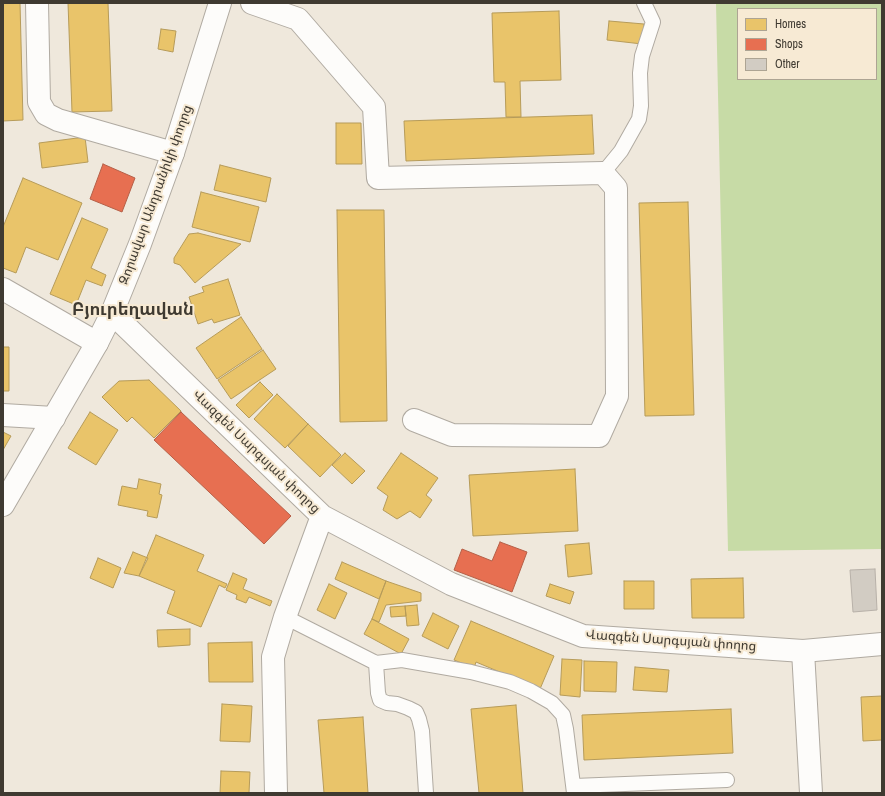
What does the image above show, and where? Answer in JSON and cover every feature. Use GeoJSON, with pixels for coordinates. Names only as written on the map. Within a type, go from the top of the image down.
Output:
{"type":"FeatureCollection","features":[{"type":"Feature","properties":{"kind":"street"},"geometry":{"type":"LineString","coordinates":[[37,3],[39,102],[46,114],[58,120],[173,153]]}},
{"type":"Feature","properties":{"kind":"street","name":"Զորավար Անդրանիկի փողոց"},"geometry":{"type":"LineString","coordinates":[[3,505],[98,343],[112,313],[140,244],[173,153],[220,3]]}},
{"type":"Feature","properties":{"kind":"street"},"geometry":{"type":"LineString","coordinates":[[252,3],[298,20],[374,107],[378,178],[603,173],[616,188],[617,396],[599,436],[452,435],[414,420]]}},
{"type":"Feature","properties":{"kind":"street"},"geometry":{"type":"LineString","coordinates":[[3,289],[98,343]]}},
{"type":"Feature","properties":{"kind":"street","name":"Վազգեն Սարգսյան փողոց"},"geometry":{"type":"LineString","coordinates":[[112,313],[322,516],[450,584],[583,636],[803,651],[882,644]]}},
{"type":"Feature","properties":{"kind":"street"},"geometry":{"type":"LineString","coordinates":[[3,415],[54,418]]}},
{"type":"Feature","properties":{"kind":"street"},"geometry":{"type":"LineString","coordinates":[[276,793],[273,657],[285,617],[322,516]]}},
{"type":"Feature","properties":{"kind":"street"},"geometry":{"type":"LineString","coordinates":[[803,651],[811,793]]}},
{"type":"Feature","properties":{"kind":"lane"},"geometry":{"type":"LineString","coordinates":[[603,173],[621,150],[639,119],[642,56],[653,22],[644,3]]}},
{"type":"Feature","properties":{"kind":"lane"},"geometry":{"type":"LineString","coordinates":[[285,617],[376,663],[402,660],[471,672],[510,682],[531,691],[552,703],[563,715],[574,790],[727,780]]}},
{"type":"Feature","properties":{"kind":"lane"},"geometry":{"type":"LineString","coordinates":[[376,663],[378,693],[380,700],[386,703],[397,704],[408,708],[416,712],[419,719],[422,731],[426,793]]}},
{"type":"Feature","properties":{"kind":"green space"},"geometry":{"type":"Polygon","coordinates":[[[716,3],[882,3],[882,549],[728,551],[716,3]]]}},
{"type":"Feature","properties":{"kind":"building: Homes"},"geometry":{"type":"Polygon","coordinates":[[[3,3],[20,3],[23,120],[3,121],[3,3]]]}},
{"type":"Feature","properties":{"kind":"building: Homes"},"geometry":{"type":"Polygon","coordinates":[[[68,3],[108,3],[112,111],[72,112],[68,3]]]}},
{"type":"Feature","properties":{"kind":"building: Homes"},"geometry":{"type":"Polygon","coordinates":[[[559,11],[561,80],[520,81],[521,117],[506,117],[505,82],[494,82],[492,13],[559,11]]]}},
{"type":"Feature","properties":{"kind":"building: Homes"},"geometry":{"type":"Polygon","coordinates":[[[609,21],[644,24],[642,44],[607,40],[609,21]]]}},
{"type":"Feature","properties":{"kind":"building: Homes"},"geometry":{"type":"Polygon","coordinates":[[[161,29],[176,31],[173,52],[158,49],[161,29]]]}},
{"type":"Feature","properties":{"kind":"building: Homes"},"geometry":{"type":"Polygon","coordinates":[[[592,115],[594,154],[406,161],[404,121],[592,115]]]}},
{"type":"Feature","properties":{"kind":"building: Homes"},"geometry":{"type":"Polygon","coordinates":[[[336,123],[361,123],[362,164],[336,164],[336,123]]]}},
{"type":"Feature","properties":{"kind":"building: Homes"},"geometry":{"type":"Polygon","coordinates":[[[85,137],[88,162],[42,168],[39,143],[85,137]]]}},
{"type":"Feature","properties":{"kind":"building: Homes"},"geometry":{"type":"Polygon","coordinates":[[[220,165],[271,178],[266,202],[214,190],[220,165]]]}},
{"type":"Feature","properties":{"kind":"building: Homes"},"geometry":{"type":"Polygon","coordinates":[[[23,178],[82,203],[58,260],[26,247],[16,273],[3,268],[3,227],[23,178]]]}},
{"type":"Feature","properties":{"kind":"building: Homes"},"geometry":{"type":"Polygon","coordinates":[[[201,192],[259,207],[250,242],[192,227],[201,192]]]}},
{"type":"Feature","properties":{"kind":"building: Homes"},"geometry":{"type":"Polygon","coordinates":[[[688,202],[694,415],[645,416],[639,203],[688,202]]]}},
{"type":"Feature","properties":{"kind":"building: Homes"},"geometry":{"type":"Polygon","coordinates":[[[337,210],[384,210],[387,421],[340,422],[337,210]]]}},
{"type":"Feature","properties":{"kind":"building: Homes"},"geometry":{"type":"Polygon","coordinates":[[[82,218],[108,229],[91,268],[106,275],[102,286],[86,280],[76,305],[50,294],[82,218]]]}},
{"type":"Feature","properties":{"kind":"building: Homes"},"geometry":{"type":"Polygon","coordinates":[[[198,233],[241,244],[195,283],[180,265],[174,263],[174,258],[189,234],[198,233]]]}},
{"type":"Feature","properties":{"kind":"building: Homes"},"geometry":{"type":"Polygon","coordinates":[[[228,279],[240,315],[214,323],[212,319],[198,324],[189,297],[204,292],[202,287],[228,279]]]}},
{"type":"Feature","properties":{"kind":"building: Homes"},"geometry":{"type":"Polygon","coordinates":[[[241,317],[262,349],[217,379],[196,348],[241,317]]]}},
{"type":"Feature","properties":{"kind":"building: Homes"},"geometry":{"type":"Polygon","coordinates":[[[3,347],[9,347],[9,391],[3,391],[3,347]]]}},
{"type":"Feature","properties":{"kind":"building: Homes"},"geometry":{"type":"Polygon","coordinates":[[[263,350],[276,369],[231,399],[218,380],[263,350]]]}},
{"type":"Feature","properties":{"kind":"building: Homes"},"geometry":{"type":"Polygon","coordinates":[[[149,380],[181,411],[154,438],[132,417],[127,422],[102,397],[119,381],[149,380]]]}},
{"type":"Feature","properties":{"kind":"building: Homes"},"geometry":{"type":"Polygon","coordinates":[[[260,382],[273,395],[249,418],[236,405],[260,382]]]}},
{"type":"Feature","properties":{"kind":"building: Homes"},"geometry":{"type":"Polygon","coordinates":[[[277,394],[308,424],[285,448],[254,419],[277,394]]]}},
{"type":"Feature","properties":{"kind":"building: Homes"},"geometry":{"type":"Polygon","coordinates":[[[90,412],[118,430],[96,465],[68,448],[90,412]]]}},
{"type":"Feature","properties":{"kind":"building: Homes"},"geometry":{"type":"Polygon","coordinates":[[[308,424],[341,455],[320,477],[288,446],[308,424]]]}},
{"type":"Feature","properties":{"kind":"building: Homes"},"geometry":{"type":"Polygon","coordinates":[[[3,432],[11,436],[3,450],[3,432]]]}},
{"type":"Feature","properties":{"kind":"building: Homes"},"geometry":{"type":"Polygon","coordinates":[[[345,453],[365,471],[352,484],[332,465],[345,453]]]}},
{"type":"Feature","properties":{"kind":"building: Homes"},"geometry":{"type":"Polygon","coordinates":[[[401,453],[438,478],[426,495],[432,500],[420,518],[410,511],[397,519],[383,510],[388,496],[377,488],[401,453]]]}},
{"type":"Feature","properties":{"kind":"building: Homes"},"geometry":{"type":"Polygon","coordinates":[[[575,469],[578,531],[473,536],[469,475],[575,469]]]}},
{"type":"Feature","properties":{"kind":"building: Homes"},"geometry":{"type":"Polygon","coordinates":[[[139,479],[161,484],[159,494],[162,495],[157,518],[147,516],[148,511],[118,505],[122,486],[137,489],[139,479]]]}},
{"type":"Feature","properties":{"kind":"building: Homes"},"geometry":{"type":"Polygon","coordinates":[[[156,535],[204,555],[197,571],[227,584],[225,588],[219,585],[201,627],[167,613],[175,591],[139,576],[156,535]]]}},
{"type":"Feature","properties":{"kind":"building: Homes"},"geometry":{"type":"Polygon","coordinates":[[[589,543],[592,574],[568,577],[565,545],[589,543]]]}},
{"type":"Feature","properties":{"kind":"building: Homes"},"geometry":{"type":"Polygon","coordinates":[[[133,552],[148,558],[139,576],[124,573],[133,552]]]}},
{"type":"Feature","properties":{"kind":"building: Homes"},"geometry":{"type":"Polygon","coordinates":[[[98,558],[121,568],[113,588],[90,578],[98,558]]]}},
{"type":"Feature","properties":{"kind":"building: Homes"},"geometry":{"type":"Polygon","coordinates":[[[342,562],[386,581],[379,599],[335,579],[342,562]]]}},
{"type":"Feature","properties":{"kind":"building: Homes"},"geometry":{"type":"Polygon","coordinates":[[[233,573],[247,579],[243,589],[272,601],[270,606],[249,597],[246,603],[236,599],[237,595],[226,590],[233,573]]]}},
{"type":"Feature","properties":{"kind":"building: Homes"},"geometry":{"type":"Polygon","coordinates":[[[743,578],[744,618],[692,618],[691,579],[743,578]]]}},
{"type":"Feature","properties":{"kind":"building: Homes"},"geometry":{"type":"Polygon","coordinates":[[[386,581],[421,593],[421,601],[386,605],[379,622],[372,619],[386,581]]]}},
{"type":"Feature","properties":{"kind":"building: Homes"},"geometry":{"type":"Polygon","coordinates":[[[624,581],[654,581],[654,609],[624,609],[624,581]]]}},
{"type":"Feature","properties":{"kind":"building: Homes"},"geometry":{"type":"Polygon","coordinates":[[[329,584],[347,593],[335,619],[317,610],[329,584]]]}},
{"type":"Feature","properties":{"kind":"building: Homes"},"geometry":{"type":"Polygon","coordinates":[[[550,584],[574,592],[570,604],[546,596],[550,584]]]}},
{"type":"Feature","properties":{"kind":"building: Homes"},"geometry":{"type":"Polygon","coordinates":[[[417,605],[419,625],[407,626],[405,606],[417,605]]]}},
{"type":"Feature","properties":{"kind":"building: Homes"},"geometry":{"type":"Polygon","coordinates":[[[405,606],[406,616],[391,617],[390,607],[405,606]]]}},
{"type":"Feature","properties":{"kind":"building: Homes"},"geometry":{"type":"Polygon","coordinates":[[[433,613],[459,626],[448,649],[422,636],[433,613]]]}},
{"type":"Feature","properties":{"kind":"building: Homes"},"geometry":{"type":"Polygon","coordinates":[[[372,619],[409,639],[401,654],[364,634],[372,619]]]}},
{"type":"Feature","properties":{"kind":"building: Homes"},"geometry":{"type":"Polygon","coordinates":[[[471,621],[554,656],[540,689],[476,662],[474,668],[454,660],[471,621]]]}},
{"type":"Feature","properties":{"kind":"building: Homes"},"geometry":{"type":"Polygon","coordinates":[[[190,629],[190,645],[158,647],[157,630],[190,629]]]}},
{"type":"Feature","properties":{"kind":"building: Homes"},"geometry":{"type":"Polygon","coordinates":[[[252,642],[253,682],[209,682],[208,643],[252,642]]]}},
{"type":"Feature","properties":{"kind":"building: Homes"},"geometry":{"type":"Polygon","coordinates":[[[562,659],[582,660],[580,697],[560,695],[562,659]]]}},
{"type":"Feature","properties":{"kind":"building: Homes"},"geometry":{"type":"Polygon","coordinates":[[[584,661],[617,662],[616,692],[584,691],[584,661]]]}},
{"type":"Feature","properties":{"kind":"building: Homes"},"geometry":{"type":"Polygon","coordinates":[[[635,667],[669,670],[667,692],[633,690],[635,667]]]}},
{"type":"Feature","properties":{"kind":"building: Homes"},"geometry":{"type":"Polygon","coordinates":[[[882,696],[882,740],[863,741],[861,697],[882,696]]]}},
{"type":"Feature","properties":{"kind":"building: Homes"},"geometry":{"type":"Polygon","coordinates":[[[222,704],[252,706],[250,742],[220,741],[222,704]]]}},
{"type":"Feature","properties":{"kind":"building: Homes"},"geometry":{"type":"Polygon","coordinates":[[[516,705],[523,793],[479,793],[471,709],[516,705]]]}},
{"type":"Feature","properties":{"kind":"building: Homes"},"geometry":{"type":"Polygon","coordinates":[[[731,709],[733,753],[584,760],[582,715],[731,709]]]}},
{"type":"Feature","properties":{"kind":"building: Homes"},"geometry":{"type":"Polygon","coordinates":[[[363,717],[368,793],[324,793],[318,720],[363,717]]]}},
{"type":"Feature","properties":{"kind":"building: Homes"},"geometry":{"type":"Polygon","coordinates":[[[221,771],[250,772],[249,793],[220,793],[221,771]]]}},
{"type":"Feature","properties":{"kind":"building: Shops"},"geometry":{"type":"Polygon","coordinates":[[[103,164],[135,178],[122,212],[90,199],[103,164]]]}},
{"type":"Feature","properties":{"kind":"building: Shops"},"geometry":{"type":"Polygon","coordinates":[[[181,412],[291,516],[264,544],[154,440],[181,412]]]}},
{"type":"Feature","properties":{"kind":"building: Shops"},"geometry":{"type":"Polygon","coordinates":[[[500,542],[527,552],[512,592],[454,570],[462,549],[492,561],[500,542]]]}},
{"type":"Feature","properties":{"kind":"building: Other"},"geometry":{"type":"Polygon","coordinates":[[[875,569],[877,610],[853,612],[850,570],[875,569]]]}},
{"type":"Feature","properties":{"kind":"district","name":"Բյուրեղավան"},"geometry":{"type":"Point","coordinates":[133,310]}}]}
